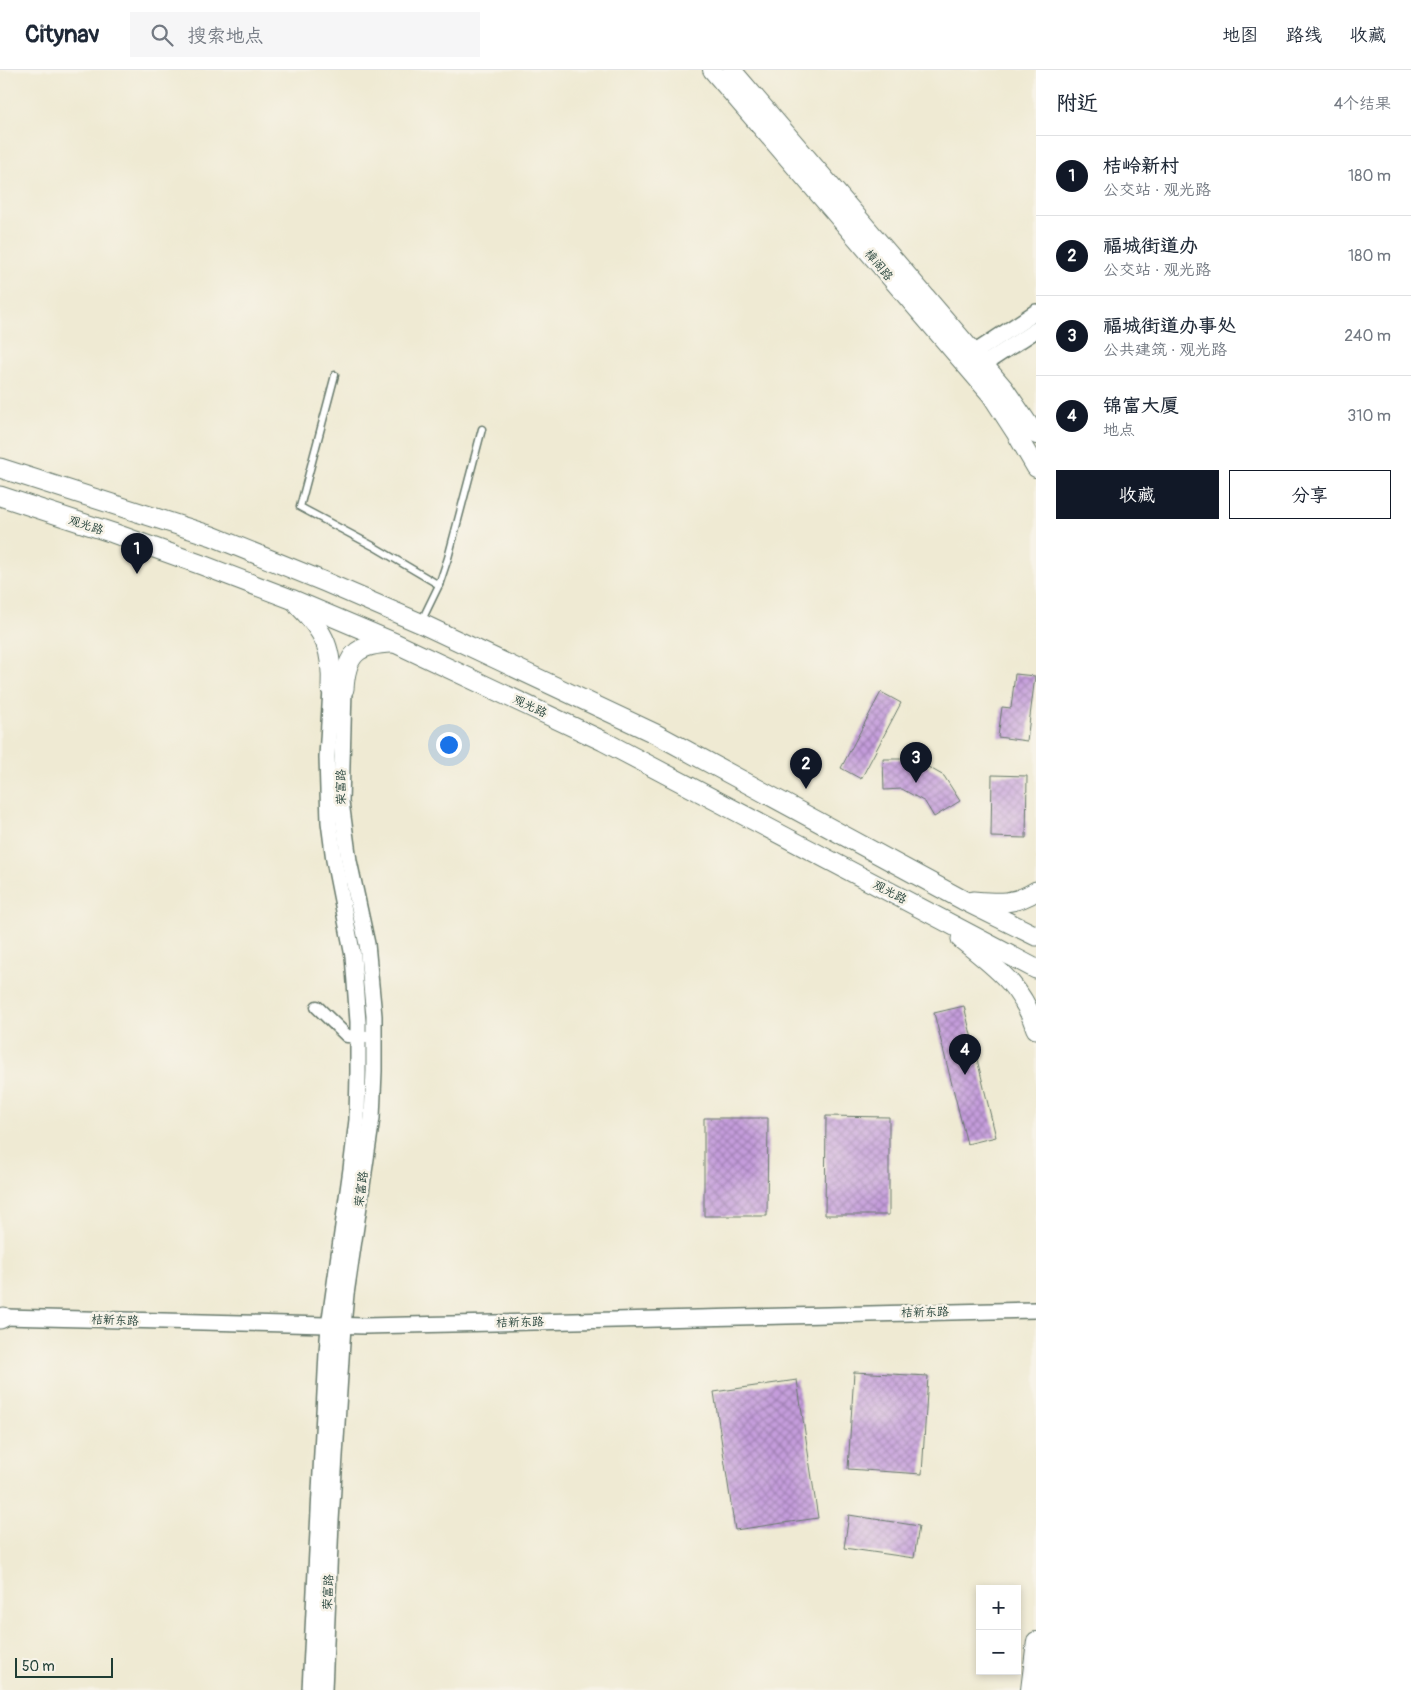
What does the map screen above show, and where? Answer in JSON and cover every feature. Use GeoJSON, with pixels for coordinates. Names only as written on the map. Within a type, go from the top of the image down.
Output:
{"type":"FeatureCollection","features":[{"type":"Feature","properties":{"kind":"main road","name":"樟阁路"},"geometry":{"type":"LineString","coordinates":[[712,70],[974,361],[1004,388],[1036,435]]}},
{"type":"Feature","properties":{"kind":"main road","name":"樟阁路"},"geometry":{"type":"LineString","coordinates":[[732,70],[974,361],[990,396],[1015,432],[1036,468]]}},
{"type":"Feature","properties":{"kind":"main road"},"geometry":{"type":"LineString","coordinates":[[0,468],[212,536],[420,623],[656,734],[963,900],[1036,936]]}},
{"type":"Feature","properties":{"kind":"main road","name":"观光路"},"geometry":{"type":"LineString","coordinates":[[6,500],[122,537],[292,599],[395,643],[603,741],[1036,969]]}},
{"type":"Feature","properties":{"kind":"main road"},"geometry":{"type":"LineString","coordinates":[[292,599],[313,620],[327,643],[337,689]]}},
{"type":"Feature","properties":{"kind":"main road"},"geometry":{"type":"LineString","coordinates":[[337,689],[353,656],[359,650],[376,643],[395,643]]}},
{"type":"Feature","properties":{"kind":"main road"},"geometry":{"type":"LineString","coordinates":[[963,900],[1009,902],[1024,898],[1036,891]]}},
{"type":"Feature","properties":{"kind":"main road"},"geometry":{"type":"LineString","coordinates":[[927,912],[1008,979],[1026,1003],[1036,1029]]}},
{"type":"Feature","properties":{"kind":"main road"},"geometry":{"type":"LineString","coordinates":[[1030,1690],[1036,1641]]}},
{"type":"Feature","properties":{"kind":"street"},"geometry":{"type":"LineString","coordinates":[[974,361],[1036,312]]}},
{"type":"Feature","properties":{"kind":"street"},"geometry":{"type":"LineString","coordinates":[[974,361],[1036,330]]}},
{"type":"Feature","properties":{"kind":"street","name":"荣富路"},"geometry":{"type":"LineString","coordinates":[[336,1326],[346,1294],[372,1118],[374,1071],[372,983],[367,944],[349,861],[341,802],[337,689]]}},
{"type":"Feature","properties":{"kind":"street","name":"荣富路"},"geometry":{"type":"LineString","coordinates":[[310,1690],[324,1521],[336,1326],[357,1120],[357,994],[353,956],[334,860],[329,822],[327,757],[337,689]]}},
{"type":"Feature","properties":{"kind":"street"},"geometry":{"type":"LineString","coordinates":[[317,1006],[347,1036],[358,1038],[374,1037]]}},
{"type":"Feature","properties":{"kind":"street","name":"桔新东路"},"geometry":{"type":"LineString","coordinates":[[2,1317],[336,1326],[1036,1310]]}},
{"type":"Feature","properties":{"kind":"street","name":"荣富路"},"geometry":{"type":"LineString","coordinates":[[324,1521],[324,1690]]}},
{"type":"Feature","properties":{"kind":"lane"},"geometry":{"type":"LineString","coordinates":[[335,375],[300,507],[373,546],[439,585]]}},
{"type":"Feature","properties":{"kind":"lane"},"geometry":{"type":"LineString","coordinates":[[420,623],[439,585],[448,558],[482,429]]}},
{"type":"Feature","properties":{"kind":"building"},"geometry":{"type":"Polygon","coordinates":[[[1015,674],[1035,676],[1027,741],[998,737],[1002,707],[1011,708],[1015,674]]]}},
{"type":"Feature","properties":{"kind":"building"},"geometry":{"type":"Polygon","coordinates":[[[881,692],[901,703],[861,779],[841,768],[881,692]]]}},
{"type":"Feature","properties":{"kind":"building"},"geometry":{"type":"Polygon","coordinates":[[[883,759],[914,759],[944,776],[960,801],[934,817],[925,802],[902,789],[884,790],[883,759]]]}},
{"type":"Feature","properties":{"kind":"building"},"geometry":{"type":"Polygon","coordinates":[[[992,775],[1027,776],[1026,838],[991,837],[992,775]]]}},
{"type":"Feature","properties":{"kind":"building"},"geometry":{"type":"Polygon","coordinates":[[[964,1006],[996,1137],[967,1144],[934,1013],[964,1006]]]}},
{"type":"Feature","properties":{"kind":"building"},"geometry":{"type":"Polygon","coordinates":[[[826,1116],[889,1117],[889,1215],[825,1215],[826,1116]]]}},
{"type":"Feature","properties":{"kind":"building"},"geometry":{"type":"Polygon","coordinates":[[[704,1118],[768,1118],[767,1216],[704,1216],[704,1118]]]}},
{"type":"Feature","properties":{"kind":"building"},"geometry":{"type":"Polygon","coordinates":[[[854,1372],[928,1376],[922,1474],[848,1469],[854,1372]]]}},
{"type":"Feature","properties":{"kind":"building"},"geometry":{"type":"Polygon","coordinates":[[[797,1380],[818,1518],[735,1530],[714,1392],[797,1380]]]}},
{"type":"Feature","properties":{"kind":"building"},"geometry":{"type":"Polygon","coordinates":[[[849,1515],[919,1526],[914,1558],[844,1548],[849,1515]]]}},
{"type":"Feature","properties":{"kind":"place","name":"桔岭新村"},"geometry":{"type":"Point","coordinates":[137,574]}},
{"type":"Feature","properties":{"kind":"place","name":"福城街道办事处"},"geometry":{"type":"Point","coordinates":[916,783]}},
{"type":"Feature","properties":{"kind":"place","name":"福城街道办"},"geometry":{"type":"Point","coordinates":[806,789]}},
{"type":"Feature","properties":{"kind":"place","name":"锦富大厦"},"geometry":{"type":"Point","coordinates":[965,1075]}}]}
